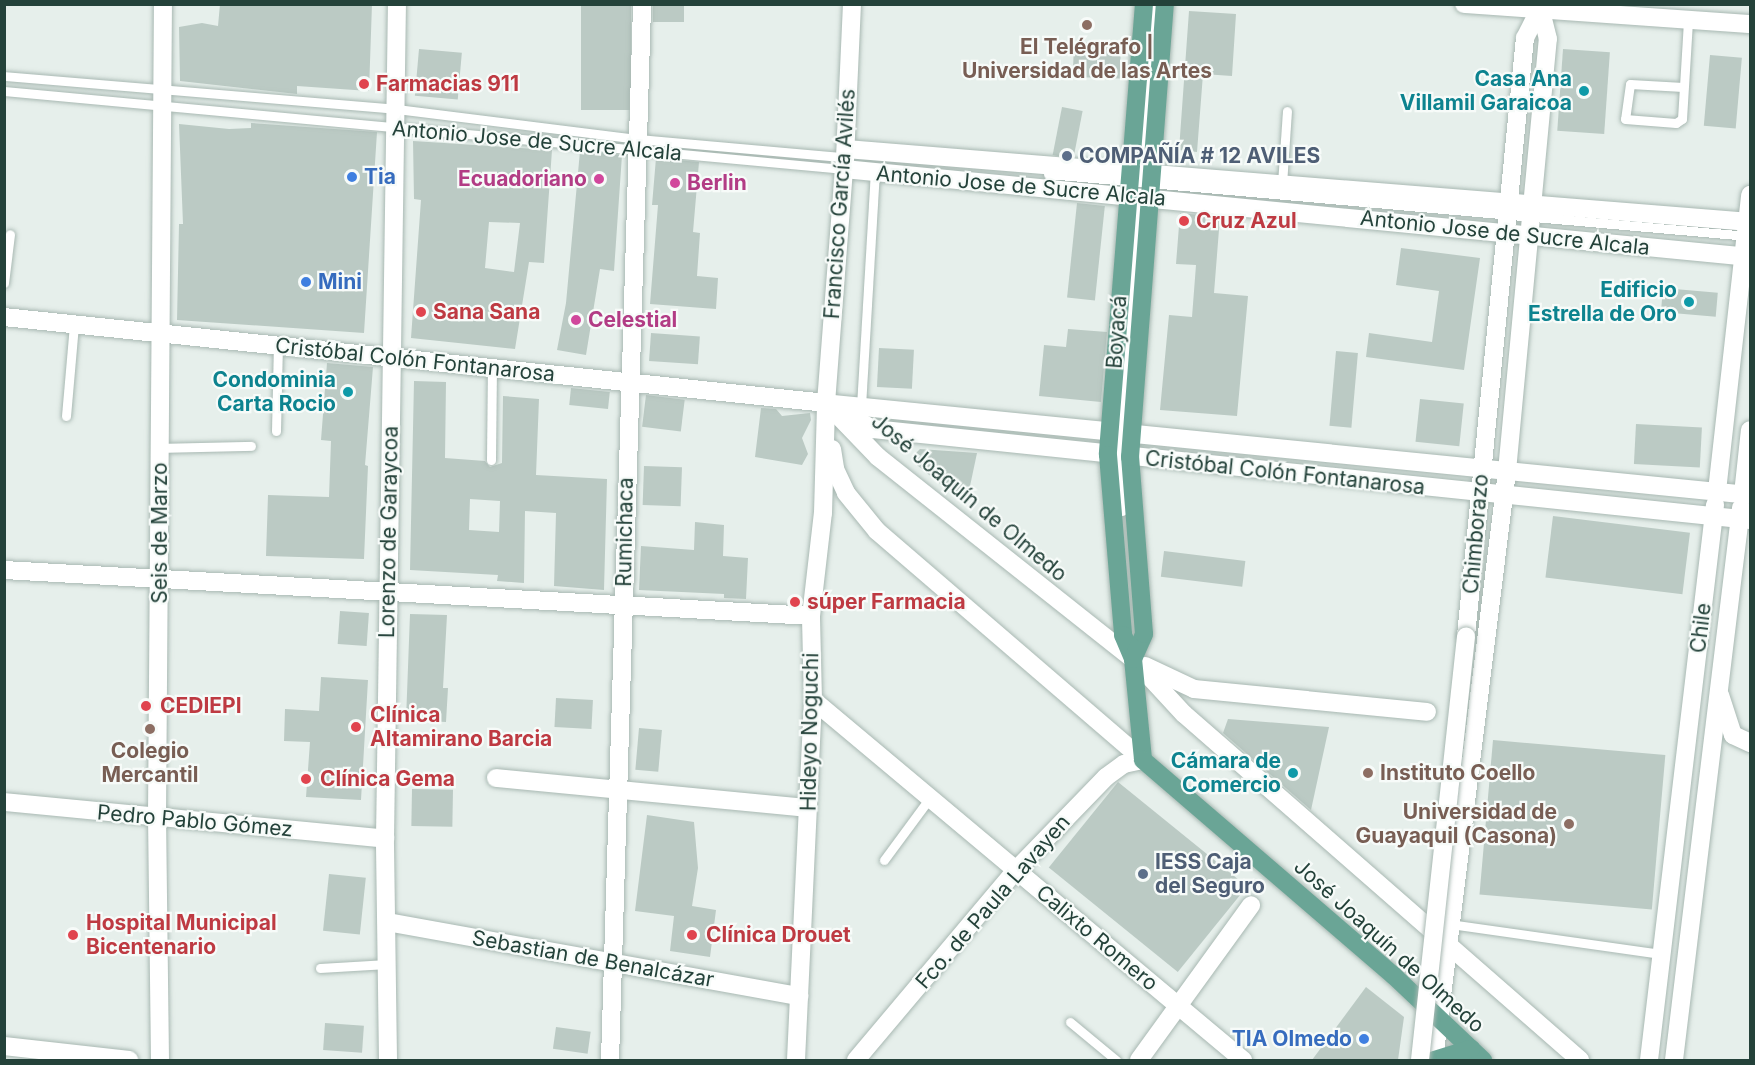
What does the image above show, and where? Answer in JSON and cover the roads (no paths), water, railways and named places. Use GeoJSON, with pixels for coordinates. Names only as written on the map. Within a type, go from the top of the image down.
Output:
{"type":"FeatureCollection","features":[{"type":"Feature","properties":{"kind":"main road","name":"Boyacá"},"geometry":{"type":"LineString","coordinates":[[1143,760],[1132,659],[1144,634],[1118,456],[1140,184],[1144,4]]}},
{"type":"Feature","properties":{"kind":"main road","name":"Boyacá"},"geometry":{"type":"LineString","coordinates":[[1140,184],[1165,4]]}},
{"type":"Feature","properties":{"kind":"main road","name":"José Joaquín de Olmedo"},"geometry":{"type":"LineString","coordinates":[[1143,760],[1439,1019],[1477,1055]]}},
{"type":"Feature","properties":{"kind":"main road"},"geometry":{"type":"LineString","coordinates":[[1434,1060],[1477,1055]]}},
{"type":"Feature","properties":{"kind":"street","name":"Seis de Marzo"},"geometry":{"type":"LineString","coordinates":[[160,1060],[157,817],[163,4]]}},
{"type":"Feature","properties":{"kind":"street","name":"Lorenzo de Garaycoa"},"geometry":{"type":"LineString","coordinates":[[388,1060],[385,839],[397,4]]}},
{"type":"Feature","properties":{"kind":"street","name":"Rumichaca"},"geometry":{"type":"LineString","coordinates":[[610,1060],[616,963],[628,383],[642,4]]}},
{"type":"Feature","properties":{"kind":"street","name":"Francisco García Avilés"},"geometry":{"type":"LineString","coordinates":[[826,403],[845,159],[852,4]]}},
{"type":"Feature","properties":{"kind":"street"},"geometry":{"type":"LineString","coordinates":[[1464,4],[1539,7],[1750,24]]}},
{"type":"Feature","properties":{"kind":"street","name":"Chimborazo"},"geometry":{"type":"LineString","coordinates":[[1420,1060],[1481,492],[1505,217],[1525,38],[1539,7]]}},
{"type":"Feature","properties":{"kind":"street","name":"Chimborazo"},"geometry":{"type":"LineString","coordinates":[[1434,1060],[1507,471],[1529,219],[1548,39],[1539,7]]}},
{"type":"Feature","properties":{"kind":"street","name":"Antonio Jose de Sucre Alcala"},"geometry":{"type":"LineString","coordinates":[[845,159],[875,173],[1140,184],[1282,184],[1529,219],[1747,256]]}},
{"type":"Feature","properties":{"kind":"street","name":"Antonio Jose de Sucre Alcala"},"geometry":{"type":"LineString","coordinates":[[845,159],[1529,219],[1749,229]]}},
{"type":"Feature","properties":{"kind":"street","name":"Chile"},"geometry":{"type":"LineString","coordinates":[[1649,1060],[1747,256],[1750,195]]}},
{"type":"Feature","properties":{"kind":"street","name":"Cristóbal Colón Fontanarosa"},"geometry":{"type":"LineString","coordinates":[[4,317],[1120,435],[1747,494]]}},
{"type":"Feature","properties":{"kind":"street","name":"Cristóbal Colón Fontanarosa"},"geometry":{"type":"LineString","coordinates":[[826,403],[873,429],[1745,519]]}},
{"type":"Feature","properties":{"kind":"street","name":"Hideyo Noguchi"},"geometry":{"type":"LineString","coordinates":[[796,1060],[813,700],[812,616],[823,513],[826,403]]}},
{"type":"Feature","properties":{"kind":"street","name":"José Joaquín de Olmedo"},"geometry":{"type":"LineString","coordinates":[[826,403],[878,457],[1132,659],[1184,714],[1448,933],[1580,1060]]}},
{"type":"Feature","properties":{"kind":"street","name":"José Joaquín de Olmedo"},"geometry":{"type":"LineString","coordinates":[[826,403],[836,469],[860,512],[1143,760]]}},
{"type":"Feature","properties":{"kind":"street","name":"Chile"},"geometry":{"type":"LineString","coordinates":[[1674,1060],[1702,854],[1720,695],[1745,519],[1750,430]]}},
{"type":"Feature","properties":{"kind":"street"},"geometry":{"type":"LineString","coordinates":[[4,570],[160,581],[624,602],[812,616]]}},
{"type":"Feature","properties":{"kind":"street"},"geometry":{"type":"LineString","coordinates":[[1132,659],[1194,689],[1427,712]]}},
{"type":"Feature","properties":{"kind":"street"},"geometry":{"type":"LineString","coordinates":[[1720,695],[1733,735],[1750,743]]}},
{"type":"Feature","properties":{"kind":"street","name":"Calixto Romero"},"geometry":{"type":"LineString","coordinates":[[813,700],[1243,1060]]}},
{"type":"Feature","properties":{"kind":"street","name":"Fco. de Paula Lavayen"},"geometry":{"type":"LineString","coordinates":[[856,1060],[1016,870],[1106,777],[1124,764],[1143,760]]}},
{"type":"Feature","properties":{"kind":"street"},"geometry":{"type":"LineString","coordinates":[[496,778],[808,808]]}},
{"type":"Feature","properties":{"kind":"street","name":"Pedro Pablo Gómez"},"geometry":{"type":"LineString","coordinates":[[4,802],[385,839]]}},
{"type":"Feature","properties":{"kind":"street"},"geometry":{"type":"LineString","coordinates":[[1139,1060],[1251,905]]}},
{"type":"Feature","properties":{"kind":"street","name":"Sebastian de Benalcázar"},"geometry":{"type":"LineString","coordinates":[[387,922],[799,996]]}},
{"type":"Feature","properties":{"kind":"street"},"geometry":{"type":"LineString","coordinates":[[4,1046],[129,1060]]}},
{"type":"Feature","properties":{"kind":"lane","name":"Boyacá"},"geometry":{"type":"LineString","coordinates":[[1140,184],[1154,4]]}},
{"type":"Feature","properties":{"kind":"lane"},"geometry":{"type":"LineString","coordinates":[[1683,87],[1630,84],[1625,119],[1680,122],[1683,87],[1688,20]]}},
{"type":"Feature","properties":{"kind":"lane","name":"Antonio Jose de Sucre Alcala"},"geometry":{"type":"LineString","coordinates":[[4,76],[163,99],[396,128],[845,159]]}},
{"type":"Feature","properties":{"kind":"lane","name":"Antonio Jose de Sucre Alcala"},"geometry":{"type":"LineString","coordinates":[[4,91],[397,109],[638,144]]}},
{"type":"Feature","properties":{"kind":"lane"},"geometry":{"type":"LineString","coordinates":[[1282,184],[1287,111]]}},
{"type":"Feature","properties":{"kind":"lane"},"geometry":{"type":"LineString","coordinates":[[861,406],[875,173]]}},
{"type":"Feature","properties":{"kind":"lane"},"geometry":{"type":"LineString","coordinates":[[4,283],[10,234]]}},
{"type":"Feature","properties":{"kind":"lane"},"geometry":{"type":"LineString","coordinates":[[66,416],[74,325]]}},
{"type":"Feature","properties":{"kind":"lane"},"geometry":{"type":"LineString","coordinates":[[276,431],[278,346]]}},
{"type":"Feature","properties":{"kind":"lane"},"geometry":{"type":"LineString","coordinates":[[491,460],[492,368]]}},
{"type":"Feature","properties":{"kind":"lane"},"geometry":{"type":"LineString","coordinates":[[161,448],[251,446]]}},
{"type":"Feature","properties":{"kind":"lane"},"geometry":{"type":"LineString","coordinates":[[884,860],[929,799]]}},
{"type":"Feature","properties":{"kind":"lane"},"geometry":{"type":"LineString","coordinates":[[1448,933],[1662,954]]}},
{"type":"Feature","properties":{"kind":"lane"},"geometry":{"type":"LineString","coordinates":[[320,968],[387,964]]}},
{"type":"Feature","properties":{"kind":"lane"},"geometry":{"type":"LineString","coordinates":[[1070,1022],[1116,1060]]}},
{"type":"Feature","properties":{"kind":"place","name":"El Telégrafo | Universidad de las Artes"},"geometry":{"type":"Point","coordinates":[1087,25]}},
{"type":"Feature","properties":{"kind":"place","name":"Farmacias 911"},"geometry":{"type":"Point","coordinates":[364,84]}},
{"type":"Feature","properties":{"kind":"place","name":"Casa Ana Villamil Garaicoa"},"geometry":{"type":"Point","coordinates":[1584,91]}},
{"type":"Feature","properties":{"kind":"place","name":"COMPAÑÍA # 12 AVILES"},"geometry":{"type":"Point","coordinates":[1067,156]}},
{"type":"Feature","properties":{"kind":"place","name":"Tia"},"geometry":{"type":"Point","coordinates":[352,177]}},
{"type":"Feature","properties":{"kind":"place","name":"Ecuadoriano"},"geometry":{"type":"Point","coordinates":[599,179]}},
{"type":"Feature","properties":{"kind":"place","name":"Berlin"},"geometry":{"type":"Point","coordinates":[675,183]}},
{"type":"Feature","properties":{"kind":"place","name":"Cruz Azul"},"geometry":{"type":"Point","coordinates":[1184,221]}},
{"type":"Feature","properties":{"kind":"place","name":"Mini"},"geometry":{"type":"Point","coordinates":[306,282]}},
{"type":"Feature","properties":{"kind":"place","name":"Edificio Estrella de Oro"},"geometry":{"type":"Point","coordinates":[1689,302]}},
{"type":"Feature","properties":{"kind":"place","name":"Sana Sana"},"geometry":{"type":"Point","coordinates":[421,312]}},
{"type":"Feature","properties":{"kind":"place","name":"Celestial"},"geometry":{"type":"Point","coordinates":[576,320]}},
{"type":"Feature","properties":{"kind":"place","name":"Condominia Carta Rocio"},"geometry":{"type":"Point","coordinates":[348,392]}},
{"type":"Feature","properties":{"kind":"place","name":"súper Farmacia"},"geometry":{"type":"Point","coordinates":[795,602]}},
{"type":"Feature","properties":{"kind":"place","name":"CEDIEPI"},"geometry":{"type":"Point","coordinates":[146,706]}},
{"type":"Feature","properties":{"kind":"place","name":"Clínica Altamirano Barcia"},"geometry":{"type":"Point","coordinates":[356,727]}},
{"type":"Feature","properties":{"kind":"place","name":"Colegio Mercantil"},"geometry":{"type":"Point","coordinates":[150,729]}},
{"type":"Feature","properties":{"kind":"place","name":"Cámara de Comercio"},"geometry":{"type":"Point","coordinates":[1293,773]}},
{"type":"Feature","properties":{"kind":"place","name":"Instituto Coello"},"geometry":{"type":"Point","coordinates":[1368,773]}},
{"type":"Feature","properties":{"kind":"place","name":"Clínica Gema"},"geometry":{"type":"Point","coordinates":[306,779]}},
{"type":"Feature","properties":{"kind":"place","name":"Universidad de Guayaquil (Casona)"},"geometry":{"type":"Point","coordinates":[1569,824]}},
{"type":"Feature","properties":{"kind":"place","name":"IESS Caja del Seguro"},"geometry":{"type":"Point","coordinates":[1143,874]}},
{"type":"Feature","properties":{"kind":"place","name":"Hospital Municipal Bicentenario"},"geometry":{"type":"Point","coordinates":[73,935]}},
{"type":"Feature","properties":{"kind":"place","name":"Clínica Drouet"},"geometry":{"type":"Point","coordinates":[692,935]}},
{"type":"Feature","properties":{"kind":"place","name":"TIA Olmedo"},"geometry":{"type":"Point","coordinates":[1364,1039]}}]}
